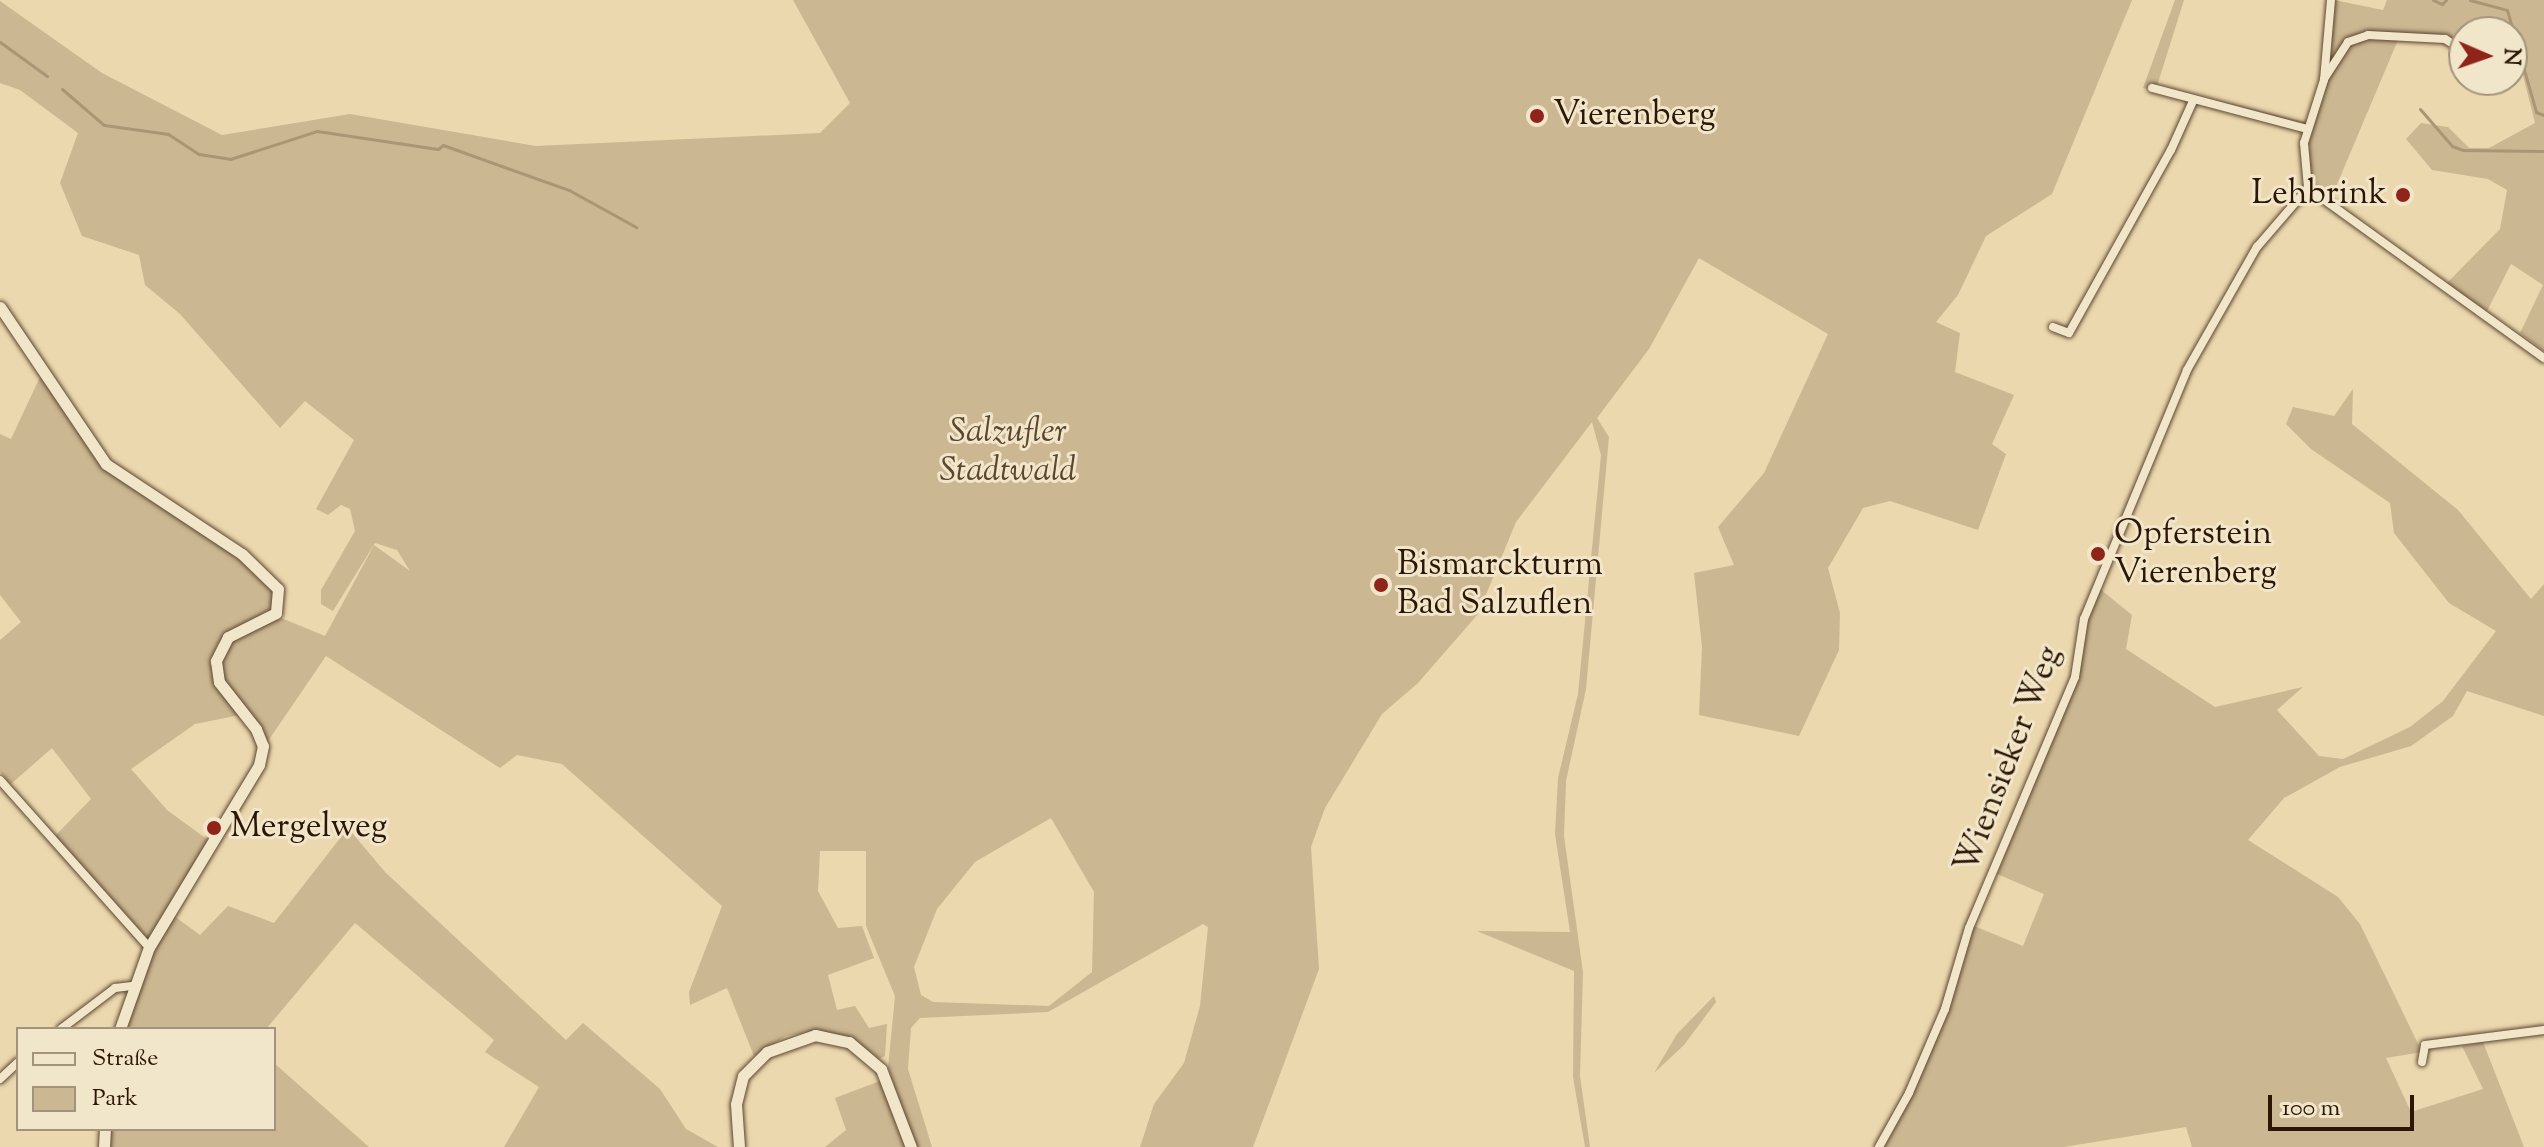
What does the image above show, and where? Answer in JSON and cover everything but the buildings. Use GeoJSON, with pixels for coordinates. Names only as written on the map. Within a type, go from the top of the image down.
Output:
{"type":"FeatureCollection","features":[{"type":"Feature","properties":{"kind":"main road"},"geometry":{"type":"LineString","coordinates":[[0,307],[106,464],[242,554],[278,589],[276,613],[228,637],[216,661],[219,682],[256,729],[263,746],[259,765],[149,947],[132,986],[121,1027]]}},
{"type":"Feature","properties":{"kind":"main road"},"geometry":{"type":"LineString","coordinates":[[739,1147],[736,1104],[743,1076],[767,1052],[787,1042],[815,1035],[849,1042],[881,1069],[911,1147]]}},
{"type":"Feature","properties":{"kind":"street"},"geometry":{"type":"LineString","coordinates":[[2324,80],[2331,0]]}},
{"type":"Feature","properties":{"kind":"street"},"geometry":{"type":"LineString","coordinates":[[2448,41],[2368,35],[2348,42],[2324,80],[2307,129],[2302,160],[2308,188],[2544,358]]}},
{"type":"Feature","properties":{"kind":"street"},"geometry":{"type":"LineString","coordinates":[[2152,88],[2307,129]]}},
{"type":"Feature","properties":{"kind":"street"},"geometry":{"type":"LineString","coordinates":[[2053,327],[2069,333],[2171,150],[2193,101]]}},
{"type":"Feature","properties":{"kind":"street","name":"Wiensieker Weg"},"geometry":{"type":"LineString","coordinates":[[1879,1147],[1909,1093],[1945,1009],[1969,928],[2075,677],[2084,619],[2187,370],[2257,247],[2308,188]]}},
{"type":"Feature","properties":{"kind":"street"},"geometry":{"type":"LineString","coordinates":[[0,780],[149,947]]}},
{"type":"Feature","properties":{"kind":"street"},"geometry":{"type":"LineString","coordinates":[[64,1027],[115,988],[132,986]]}},
{"type":"Feature","properties":{"kind":"street"},"geometry":{"type":"LineString","coordinates":[[2422,1062],[2425,1045],[2544,1030]]}},
{"type":"Feature","properties":{"kind":"street"},"geometry":{"type":"LineString","coordinates":[[0,1079],[16,1064]]}},
{"type":"Feature","properties":{"kind":"green space","name":"Salzufler Stadtwald"},"geometry":{"type":"Polygon","coordinates":[[[793,0],[2132,0],[2052,194],[1986,236],[1958,295],[1936,322],[1960,333],[1955,372],[2014,395],[1992,444],[2006,454],[1978,530],[1890,501],[1863,508],[1828,568],[1840,613],[1839,650],[1799,736],[1699,715],[1702,647],[1694,573],[1734,565],[1718,527],[1764,473],[1828,334],[1699,258],[1649,349],[1597,418],[1609,437],[1586,689],[1566,781],[1564,836],[1583,972],[1580,1076],[1590,1147],[1585,1147],[1573,1077],[1574,971],[1477,931],[1570,932],[1555,834],[1558,778],[1578,694],[1601,455],[1592,422],[1516,522],[1478,614],[1418,683],[1382,714],[1325,808],[1311,847],[1319,969],[1253,1147],[1140,1147],[1154,1104],[1184,1063],[1200,1006],[1208,927],[1203,924],[1048,1012],[920,1018],[911,1028],[908,1069],[932,1147],[916,1147],[888,1068],[895,996],[866,926],[866,851],[820,851],[818,891],[838,928],[862,926],[874,958],[828,975],[837,1010],[855,1006],[869,1028],[887,1024],[885,1056],[879,1059],[851,1038],[814,1031],[786,1036],[754,1056],[727,988],[690,1005],[689,992],[722,906],[562,764],[517,755],[500,768],[326,656],[266,744],[221,680],[219,660],[230,640],[279,617],[325,636],[374,545],[410,571],[397,550],[375,543],[333,611],[321,604],[321,590],[355,531],[350,509],[341,505],[328,515],[316,509],[354,440],[305,401],[280,428],[180,314],[145,285],[139,255],[82,236],[60,183],[78,133],[20,90],[0,83],[0,1],[102,73],[222,135],[350,114],[536,146],[820,133],[850,103],[793,0]],[[1051,818],[975,862],[937,909],[914,967],[921,995],[933,1002],[1049,1006],[1092,972],[1094,892],[1051,818]]]}},
{"type":"Feature","properties":{"kind":"green space"},"geometry":{"type":"Polygon","coordinates":[[[2175,0],[2184,0],[2157,86],[2305,122],[2302,132],[2143,88],[2175,0]]]}},
{"type":"Feature","properties":{"kind":"green space"},"geometry":{"type":"Polygon","coordinates":[[[2334,0],[2383,10],[2387,0],[2544,0],[2544,351],[2520,333],[2543,285],[2511,264],[2487,311],[2446,284],[2500,229],[2507,190],[2488,179],[2432,170],[2406,139],[2421,123],[2448,127],[2469,148],[2489,148],[2535,123],[2528,95],[2528,16],[2448,16],[2448,43],[2398,40],[2330,201],[2311,188],[2308,143],[2334,0]]]}},
{"type":"Feature","properties":{"kind":"green space"},"geometry":{"type":"Polygon","coordinates":[[[40,377],[105,467],[241,556],[275,590],[270,613],[228,633],[217,645],[212,662],[240,715],[195,724],[131,769],[167,810],[208,840],[148,939],[55,836],[91,799],[52,748],[11,784],[0,772],[0,640],[21,622],[0,595],[0,434],[11,439],[40,377]]]}},
{"type":"Feature","properties":{"kind":"green space"},"geometry":{"type":"Polygon","coordinates":[[[2353,389],[2352,424],[2458,510],[2531,599],[2544,584],[2544,716],[2467,691],[2453,716],[2411,746],[2340,767],[2284,798],[2248,840],[2338,897],[2360,924],[2422,1052],[2386,1058],[2411,1112],[2483,1089],[2462,1046],[2483,1042],[2524,1147],[2192,1147],[2186,1127],[2064,1147],[1881,1147],[1911,1094],[1974,926],[2023,946],[2044,894],[1997,874],[2078,679],[2088,619],[2100,589],[2132,615],[2126,649],[2215,707],[2303,687],[2277,710],[2319,756],[2343,759],[2410,727],[2443,701],[2496,631],[2449,603],[2394,533],[2390,503],[2311,449],[2286,424],[2293,407],[2334,416],[2353,389]]]}},
{"type":"Feature","properties":{"kind":"green space"},"geometry":{"type":"Polygon","coordinates":[[[348,828],[385,872],[566,1040],[583,1023],[660,1089],[686,1129],[718,1147],[504,1147],[539,1087],[485,1052],[494,1040],[355,923],[268,1027],[126,1027],[148,961],[174,916],[200,935],[228,906],[274,923],[348,828]]]}},
{"type":"Feature","properties":{"kind":"green space"},"geometry":{"type":"Polygon","coordinates":[[[1714,996],[1716,1002],[1684,1045],[1654,1073],[1677,1034],[1714,996]]]}},
{"type":"Feature","properties":{"kind":"green space"},"geometry":{"type":"Polygon","coordinates":[[[276,1065],[369,1147],[108,1147],[109,1131],[276,1131],[276,1065]]]}},
{"type":"Feature","properties":{"kind":"green space"},"geometry":{"type":"Polygon","coordinates":[[[880,1081],[905,1147],[825,1147],[846,1130],[835,1098],[880,1081]]]}},
{"type":"Feature","properties":{"kind":"waterway"},"geometry":{"type":"LineString","coordinates":[[2433,0],[2442,4],[2446,0]]}},
{"type":"Feature","properties":{"kind":"waterway"},"geometry":{"type":"LineString","coordinates":[[2470,0],[2507,10],[2536,112],[2544,115]]}},
{"type":"Feature","properties":{"kind":"waterway"},"geometry":{"type":"LineString","coordinates":[[0,42],[47,76]]}},
{"type":"Feature","properties":{"kind":"waterway"},"geometry":{"type":"LineString","coordinates":[[62,89],[104,125],[168,134],[199,154],[230,159],[317,131],[438,149],[443,145],[569,190],[636,227]]}},
{"type":"Feature","properties":{"kind":"waterway"},"geometry":{"type":"LineString","coordinates":[[2420,109],[2452,146],[2463,150],[2544,151]]}},
{"type":"Feature","properties":{"kind":"place","name":"Vierenberg"},"geometry":{"type":"Point","coordinates":[1537,116]}},
{"type":"Feature","properties":{"kind":"place","name":"Lehbrink"},"geometry":{"type":"Point","coordinates":[2403,195]}},
{"type":"Feature","properties":{"kind":"place","name":"Opferstein Vierenberg"},"geometry":{"type":"Point","coordinates":[2098,554]}},
{"type":"Feature","properties":{"kind":"place","name":"Bismarckturm Bad Salzuflen"},"geometry":{"type":"Point","coordinates":[1381,585]}},
{"type":"Feature","properties":{"kind":"place","name":"Mergelweg"},"geometry":{"type":"Point","coordinates":[214,828]}}]}
